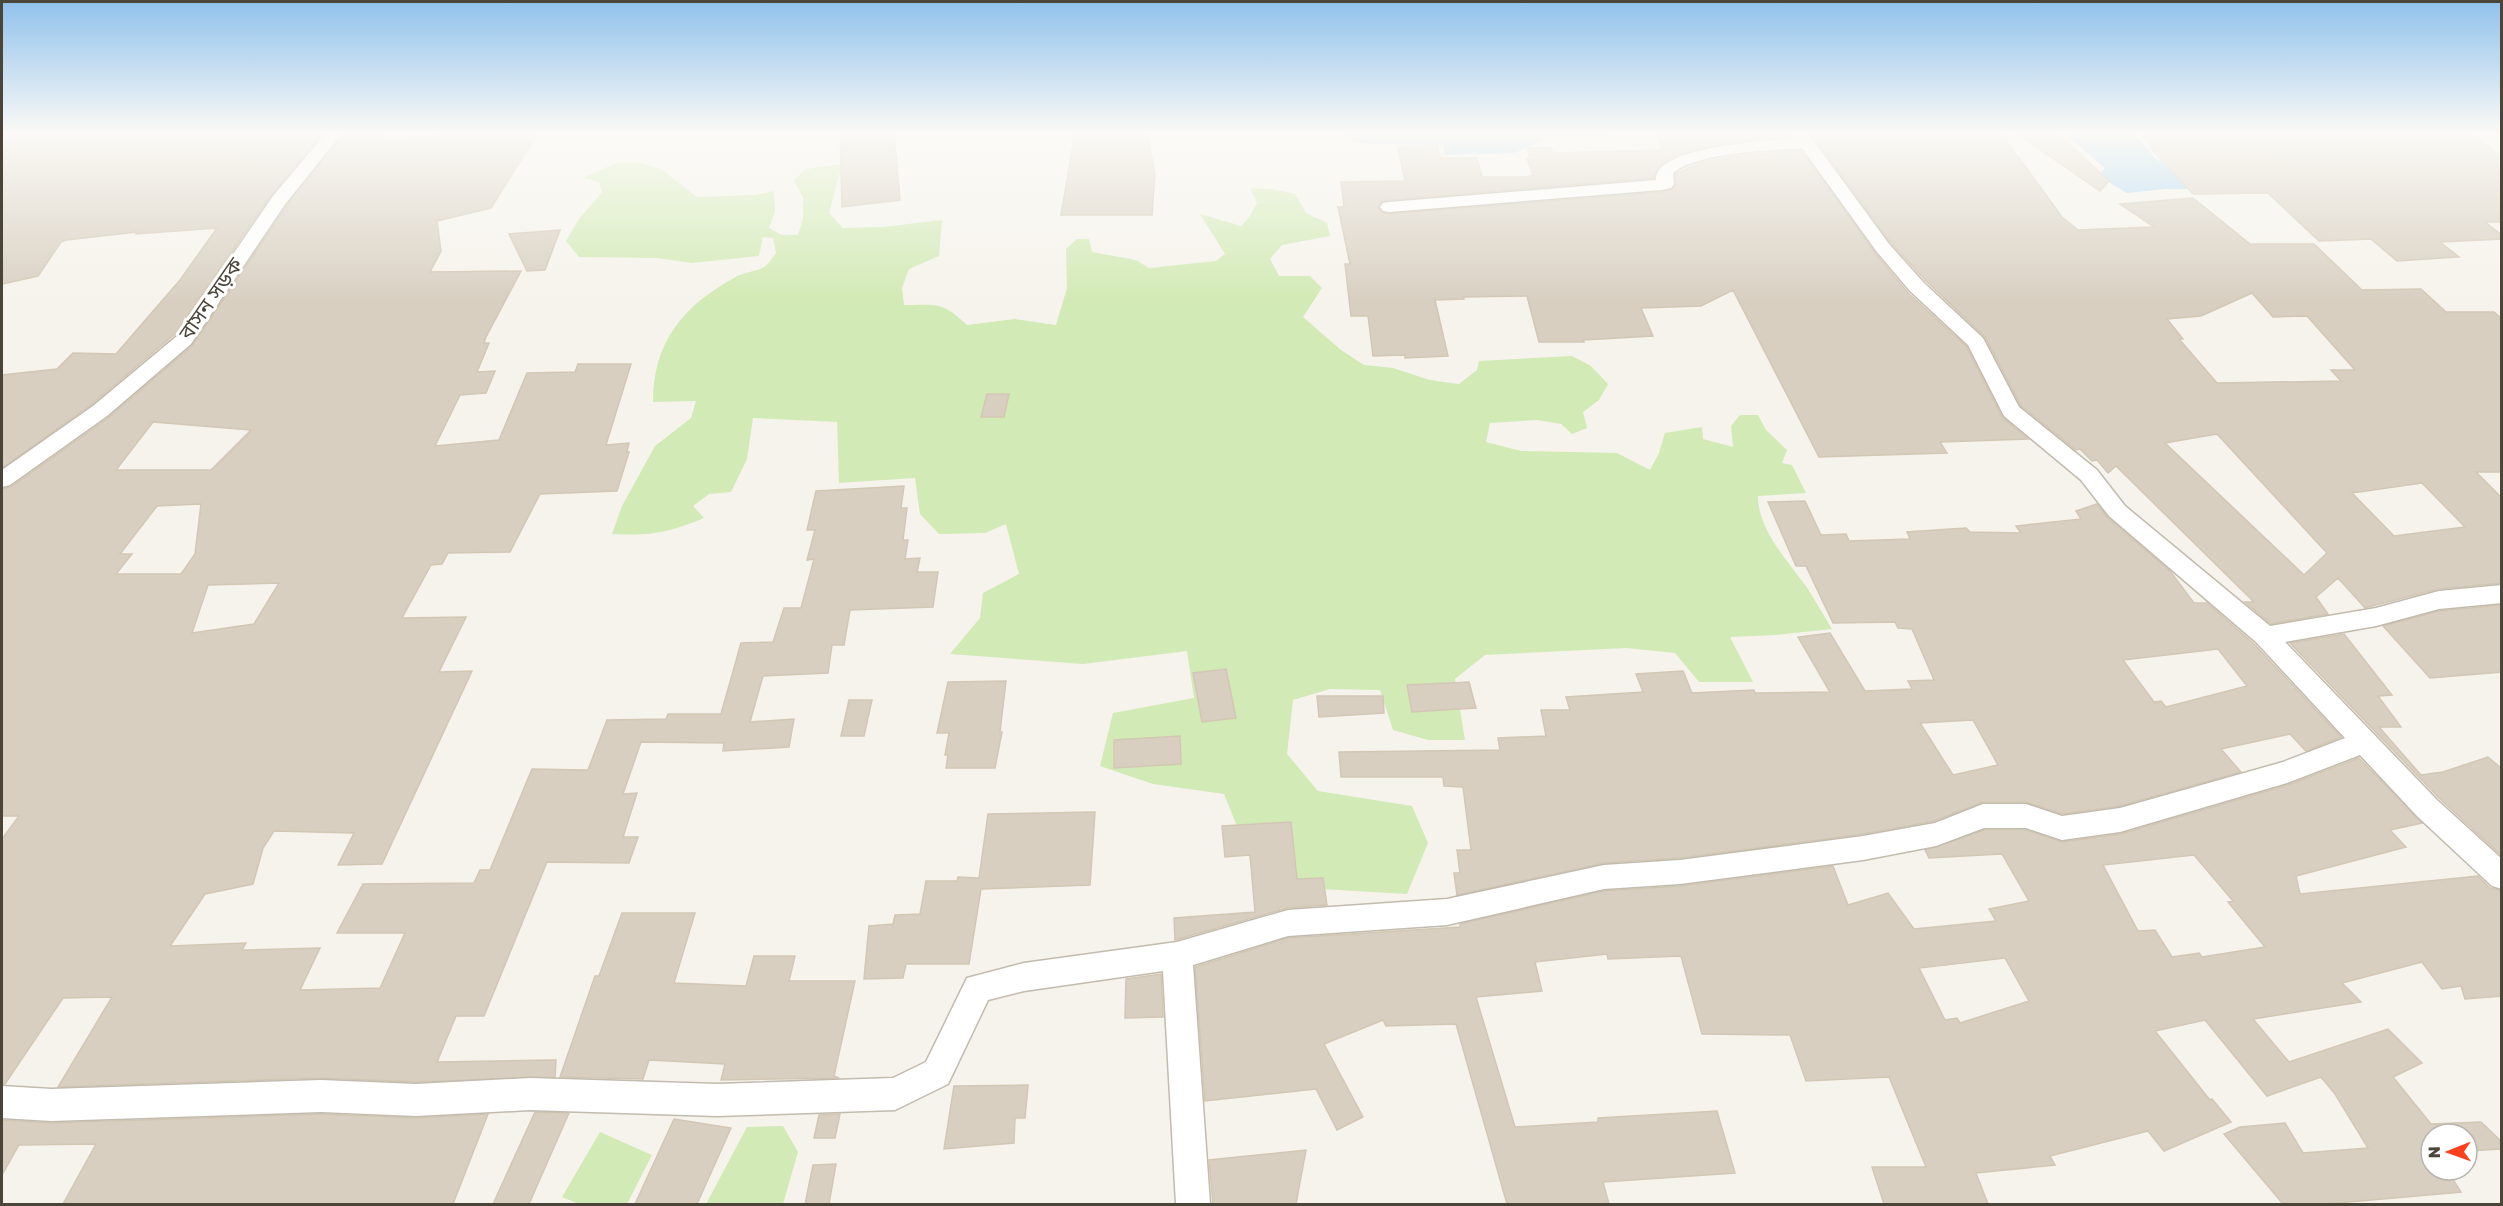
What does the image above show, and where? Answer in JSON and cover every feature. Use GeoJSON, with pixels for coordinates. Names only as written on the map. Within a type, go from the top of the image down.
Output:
{"type":"FeatureCollection","features":[{"type":"Feature","properties":{"kind":"street","name":"বাসন সড়ক"},"geometry":{"type":"LineString","coordinates":[[2,480],[100,411],[184,340],[288,189]]}},
{"type":"Feature","properties":{"kind":"street"},"geometry":{"type":"LineString","coordinates":[[1389,207],[1608,189]]}},
{"type":"Feature","properties":{"kind":"street"},"geometry":{"type":"LineString","coordinates":[[1841,189],[1882,248],[1917,286],[1976,342],[2011,411],[2089,475],[2117,511],[2265,636],[2427,808],[2502,877]]}},
{"type":"Feature","properties":{"kind":"street"},"geometry":{"type":"LineString","coordinates":[[2265,636],[2376,617],[2439,600],[2502,594]]}},
{"type":"Feature","properties":{"kind":"street"},"geometry":{"type":"LineString","coordinates":[[2,1102],[51,1105],[321,1096],[416,1100],[530,1094],[717,1100],[895,1094],[937,1073],[978,988],[1024,978],[1177,956],[1288,923],[1447,912],[1604,878],[1680,872],[1863,848],[1936,834],[1983,816],[2026,816],[2062,828],[2121,820],[2287,772],[2364,742]]}},
{"type":"Feature","properties":{"kind":"street"},"geometry":{"type":"LineString","coordinates":[[1177,956],[1193,1204]]}},
{"type":"Feature","properties":{"kind":"green space"},"geometry":{"type":"Polygon","coordinates":[[[601,189],[687,189],[697,197],[756,195],[774,191],[775,211],[769,228],[782,235],[798,235],[803,219],[803,198],[799,189],[835,189],[829,213],[843,228],[883,227],[942,220],[939,256],[909,269],[902,288],[904,305],[945,308],[967,325],[1015,319],[1056,325],[1067,288],[1066,249],[1077,239],[1089,239],[1092,252],[1136,260],[1149,268],[1216,261],[1225,254],[1200,214],[1241,226],[1257,203],[1251,189],[1274,189],[1295,194],[1306,213],[1327,223],[1330,236],[1282,245],[1270,259],[1279,276],[1310,276],[1322,288],[1303,317],[1341,350],[1364,365],[1393,368],[1430,380],[1459,384],[1477,370],[1479,361],[1572,356],[1591,366],[1608,384],[1599,400],[1583,412],[1587,428],[1572,434],[1561,424],[1537,420],[1490,423],[1486,442],[1521,451],[1617,453],[1650,470],[1659,453],[1665,433],[1702,427],[1703,439],[1733,447],[1731,426],[1740,415],[1758,415],[1766,430],[1787,450],[1782,463],[1792,465],[1806,493],[1758,496],[1763,522],[1776,546],[1808,589],[1832,629],[1730,637],[1753,682],[1699,682],[1675,653],[1626,648],[1485,655],[1455,679],[1465,740],[1428,740],[1393,730],[1380,690],[1330,689],[1293,700],[1287,754],[1318,791],[1412,806],[1428,843],[1407,894],[1321,889],[1263,891],[1224,794],[1153,784],[1100,766],[1113,713],[1194,698],[1187,651],[1083,664],[950,654],[980,618],[983,593],[1019,574],[1006,524],[985,533],[939,534],[920,514],[915,478],[839,483],[837,422],[753,418],[747,459],[731,492],[709,494],[693,506],[704,518],[659,532],[612,534],[622,506],[655,446],[691,418],[696,401],[653,402],[658,361],[674,328],[700,301],[716,289],[738,276],[764,267],[776,253],[773,238],[763,237],[759,256],[692,263],[657,258],[579,257],[566,241],[579,219],[602,192],[601,189]]]}},
{"type":"Feature","properties":{"kind":"green space"},"geometry":{"type":"Polygon","coordinates":[[[783,1126],[798,1152],[783,1204],[706,1204],[747,1127],[783,1126]]]}},
{"type":"Feature","properties":{"kind":"green space"},"geometry":{"type":"Polygon","coordinates":[[[600,1132],[652,1155],[627,1204],[579,1204],[562,1197],[600,1132]]]}},
{"type":"Feature","properties":{"kind":"water"},"geometry":{"type":"Polygon","coordinates":[[[2121,189],[2162,189],[2127,193],[2121,189]]]}},
{"type":"Feature","properties":{"kind":"building"},"geometry":{"type":"Polygon","coordinates":[[[2,189],[276,189],[175,334],[92,404],[2,468],[2,375],[57,369],[73,353],[116,354],[180,280],[217,228],[136,234],[137,232],[66,240],[61,242],[38,276],[2,284],[2,189]]]}},
{"type":"Feature","properties":{"kind":"building"},"geometry":{"type":"Polygon","coordinates":[[[300,189],[503,189],[491,208],[437,221],[441,251],[430,272],[521,271],[484,343],[489,343],[477,372],[495,371],[486,393],[460,395],[435,446],[499,440],[527,373],[575,372],[578,364],[631,364],[606,445],[629,443],[627,452],[629,452],[617,491],[540,494],[510,552],[448,553],[442,564],[431,565],[402,618],[466,617],[439,672],[472,671],[382,864],[338,865],[354,833],[274,831],[263,848],[253,884],[205,894],[170,946],[246,943],[242,950],[320,948],[300,990],[380,988],[405,933],[337,933],[363,884],[474,883],[480,870],[490,870],[532,769],[588,770],[607,720],[666,719],[668,714],[721,714],[741,643],[773,642],[784,608],[801,608],[814,559],[807,560],[815,530],[807,530],[816,491],[904,486],[901,508],[907,508],[903,540],[908,540],[905,559],[920,558],[917,572],[938,572],[933,607],[850,610],[844,645],[832,645],[828,673],[763,676],[750,722],[794,719],[789,747],[723,751],[724,743],[641,742],[623,794],[637,793],[623,837],[638,837],[629,863],[547,862],[484,1016],[456,1016],[437,1062],[556,1060],[555,1077],[416,1082],[321,1078],[58,1087],[112,997],[63,998],[5,1084],[2,1084],[2,839],[19,816],[2,816],[2,489],[11,487],[108,418],[192,346],[300,189]],[[153,422],[116,470],[211,470],[251,430],[153,422]],[[201,504],[157,506],[120,554],[132,554],[116,574],[181,574],[195,554],[201,504]],[[279,583],[208,585],[192,633],[254,624],[279,583]]]}},
{"type":"Feature","properties":{"kind":"building"},"geometry":{"type":"Polygon","coordinates":[[[842,189],[899,189],[900,200],[842,207],[842,189]]]}},
{"type":"Feature","properties":{"kind":"building"},"geometry":{"type":"Polygon","coordinates":[[[1065,189],[1154,189],[1152,215],[1061,215],[1065,189]]]}},
{"type":"Feature","properties":{"kind":"building"},"geometry":{"type":"Polygon","coordinates":[[[1342,189],[1518,189],[1381,202],[1378,207],[1381,212],[1389,214],[1672,189],[1829,189],[1875,253],[1908,293],[1966,346],[2002,417],[2028,439],[1940,442],[1947,453],[1819,457],[1733,290],[1701,306],[1641,308],[1653,336],[1583,340],[1584,342],[1539,342],[1527,296],[1435,300],[1448,356],[1405,358],[1405,355],[1373,356],[1368,316],[1351,316],[1345,264],[1350,264],[1338,207],[1344,207],[1342,189]]]}},
{"type":"Feature","properties":{"kind":"building"},"geometry":{"type":"Polygon","coordinates":[[[1852,189],[2042,189],[2062,217],[2078,230],[2154,227],[2120,204],[2193,198],[2250,244],[2314,244],[2362,290],[2421,289],[2446,312],[2494,312],[2502,319],[2502,472],[2476,472],[2502,498],[2502,583],[2438,589],[2365,608],[2338,578],[2316,597],[2328,614],[2271,624],[2245,602],[2254,602],[2116,466],[2108,473],[2097,460],[2092,461],[2080,449],[2076,450],[2021,406],[1985,337],[1926,281],[1891,243],[1852,189]],[[2252,293],[2201,316],[2167,319],[2183,339],[2179,339],[2217,383],[2341,381],[2331,370],[2355,370],[2307,316],[2273,317],[2252,293]],[[2217,434],[2165,443],[2304,575],[2327,553],[2217,434]],[[2422,483],[2352,493],[2394,536],[2465,527],[2422,483]]]}},
{"type":"Feature","properties":{"kind":"building"},"geometry":{"type":"Polygon","coordinates":[[[2189,189],[2502,189],[2502,222],[2485,222],[2502,235],[2502,239],[2440,242],[2459,257],[2397,261],[2371,239],[2319,241],[2268,193],[2193,194],[2189,189]]]}},
{"type":"Feature","properties":{"kind":"building"},"geometry":{"type":"Polygon","coordinates":[[[560,230],[545,270],[527,271],[509,234],[560,230]]]}},
{"type":"Feature","properties":{"kind":"building"},"geometry":{"type":"Polygon","coordinates":[[[987,394],[1009,394],[1004,417],[981,417],[987,394]]]}},
{"type":"Feature","properties":{"kind":"building"},"geometry":{"type":"Polygon","coordinates":[[[1805,501],[1821,535],[1846,534],[1849,541],[1910,539],[1907,532],[1966,528],[1970,532],[2021,533],[2016,526],[2081,519],[2076,511],[2097,504],[2108,518],[2170,571],[2194,603],[2207,603],[2254,644],[2341,737],[2306,751],[2290,734],[2221,749],[2241,772],[2120,806],[2062,814],[2026,802],[1983,802],[1934,821],[1863,834],[1680,858],[1604,863],[1457,895],[1454,873],[1460,873],[1457,850],[1471,850],[1463,787],[1444,786],[1443,777],[1341,777],[1339,752],[1500,750],[1498,738],[1546,736],[1541,710],[1570,710],[1566,697],[1643,692],[1636,674],[1683,671],[1692,693],[1754,690],[1755,693],[1830,692],[1798,637],[1830,633],[1865,691],[1912,689],[1908,681],[1934,680],[1912,629],[1898,628],[1895,622],[1833,623],[1806,566],[1796,566],[1768,502],[1805,501]],[[2218,649],[2123,660],[2154,702],[2161,701],[2166,707],[2247,686],[2218,649]],[[1973,720],[1920,723],[1953,775],[1998,765],[1973,720]]]}},
{"type":"Feature","properties":{"kind":"building"},"geometry":{"type":"Polygon","coordinates":[[[2502,605],[2502,672],[2430,678],[2383,626],[2439,611],[2502,605]]]}},
{"type":"Feature","properties":{"kind":"building"},"geometry":{"type":"Polygon","coordinates":[[[2344,634],[2392,695],[2378,696],[2401,727],[2379,727],[2421,775],[2443,772],[2488,757],[2502,769],[2502,856],[2439,798],[2290,643],[2344,634]]]}},
{"type":"Feature","properties":{"kind":"building"},"geometry":{"type":"Polygon","coordinates":[[[1226,669],[1236,718],[1202,722],[1193,673],[1226,669]]]}},
{"type":"Feature","properties":{"kind":"building"},"geometry":{"type":"Polygon","coordinates":[[[1006,681],[1000,732],[1002,732],[995,768],[946,768],[948,755],[945,755],[949,733],[937,733],[948,682],[1006,681]]]}},
{"type":"Feature","properties":{"kind":"building"},"geometry":{"type":"Polygon","coordinates":[[[1469,682],[1476,708],[1412,712],[1407,685],[1469,682]]]}},
{"type":"Feature","properties":{"kind":"building"},"geometry":{"type":"Polygon","coordinates":[[[1317,696],[1383,696],[1384,713],[1319,717],[1317,696]]]}},
{"type":"Feature","properties":{"kind":"building"},"geometry":{"type":"Polygon","coordinates":[[[849,700],[872,700],[864,736],[841,736],[849,700]]]}},
{"type":"Feature","properties":{"kind":"building"},"geometry":{"type":"Polygon","coordinates":[[[1180,736],[1181,764],[1114,768],[1114,740],[1180,736]]]}},
{"type":"Feature","properties":{"kind":"building"},"geometry":{"type":"Polygon","coordinates":[[[2359,758],[2422,823],[2390,830],[2406,847],[2296,876],[2300,894],[2478,876],[2490,888],[2502,891],[2502,996],[2465,999],[2461,986],[2442,989],[2422,962],[2342,983],[2361,1002],[2253,1019],[2289,1062],[2388,1029],[2422,1063],[2393,1077],[2429,1122],[2419,1122],[2419,1182],[2455,1182],[2461,1192],[2326,1204],[2283,1204],[2224,1134],[2240,1127],[2285,1123],[2303,1153],[2368,1148],[2335,1094],[2321,1077],[2267,1096],[2205,1020],[2155,1031],[2210,1100],[2212,1099],[2231,1122],[2164,1151],[2148,1131],[2050,1156],[2055,1165],[1976,1173],[1988,1204],[1884,1204],[1872,1167],[1926,1167],[1889,1077],[1806,1081],[1790,1035],[1702,1034],[1681,956],[1608,959],[1607,954],[1535,962],[1542,991],[1476,997],[1515,1127],[1598,1122],[1598,1118],[1717,1111],[1735,1173],[1603,1182],[1609,1204],[1507,1204],[1456,1024],[1386,1026],[1383,1020],[1324,1044],[1363,1117],[1337,1130],[1316,1089],[1205,1101],[1195,967],[1288,938],[1460,927],[1460,924],[1604,891],[1680,886],[1833,866],[1848,905],[1888,893],[1914,929],[1996,921],[1989,909],[2029,901],[2002,854],[1929,858],[1925,850],[1984,830],[2026,830],[2062,842],[2121,834],[2288,785],[2359,758]],[[2194,855],[2103,865],[2138,931],[2155,930],[2172,957],[2199,953],[2202,957],[2265,947],[2228,902],[2233,901],[2194,855]],[[2005,958],[1919,968],[1945,1020],[1957,1018],[1960,1023],[2029,1001],[2005,958]]]}},
{"type":"Feature","properties":{"kind":"building"},"geometry":{"type":"Polygon","coordinates":[[[1095,812],[1090,885],[981,889],[969,964],[906,964],[903,978],[864,979],[869,926],[893,924],[895,915],[920,914],[926,881],[957,881],[958,877],[979,878],[988,814],[1095,812]]]}},
{"type":"Feature","properties":{"kind":"building"},"geometry":{"type":"Polygon","coordinates":[[[1291,822],[1297,879],[1323,878],[1327,905],[1287,908],[1175,940],[1174,918],[1255,912],[1250,855],[1225,857],[1222,826],[1291,822]]]}},
{"type":"Feature","properties":{"kind":"building"},"geometry":{"type":"Polygon","coordinates":[[[622,913],[695,913],[674,983],[746,986],[754,956],[795,956],[789,981],[855,981],[834,1076],[839,1078],[721,1080],[725,1064],[649,1060],[643,1079],[560,1077],[595,976],[599,976],[622,913]]]}},
{"type":"Feature","properties":{"kind":"building"},"geometry":{"type":"Polygon","coordinates":[[[1161,974],[1163,1017],[1125,1018],[1126,979],[1161,974]]]}},
{"type":"Feature","properties":{"kind":"building"},"geometry":{"type":"Polygon","coordinates":[[[1028,1085],[1025,1118],[1015,1118],[1014,1143],[944,1149],[954,1086],[1028,1085]]]}},
{"type":"Feature","properties":{"kind":"building"},"geometry":{"type":"Polygon","coordinates":[[[535,1112],[569,1113],[529,1204],[493,1204],[535,1112]]]}},
{"type":"Feature","properties":{"kind":"building"},"geometry":{"type":"Polygon","coordinates":[[[321,1114],[416,1118],[488,1114],[453,1204],[63,1204],[96,1144],[19,1145],[2,1175],[2,1120],[51,1123],[321,1114]]]}},
{"type":"Feature","properties":{"kind":"building"},"geometry":{"type":"Polygon","coordinates":[[[840,1114],[835,1138],[814,1138],[819,1115],[840,1114]]]}},
{"type":"Feature","properties":{"kind":"building"},"geometry":{"type":"Polygon","coordinates":[[[674,1119],[731,1128],[697,1204],[635,1204],[674,1119]]]}},
{"type":"Feature","properties":{"kind":"building"},"geometry":{"type":"Polygon","coordinates":[[[2479,1122],[2502,1142],[2502,1149],[2479,1150],[2479,1122]]]}},
{"type":"Feature","properties":{"kind":"building"},"geometry":{"type":"Polygon","coordinates":[[[1306,1150],[1296,1204],[1213,1204],[1209,1160],[1306,1150]]]}},
{"type":"Feature","properties":{"kind":"building"},"geometry":{"type":"Polygon","coordinates":[[[836,1164],[829,1204],[805,1204],[813,1165],[836,1164]]]}}]}
